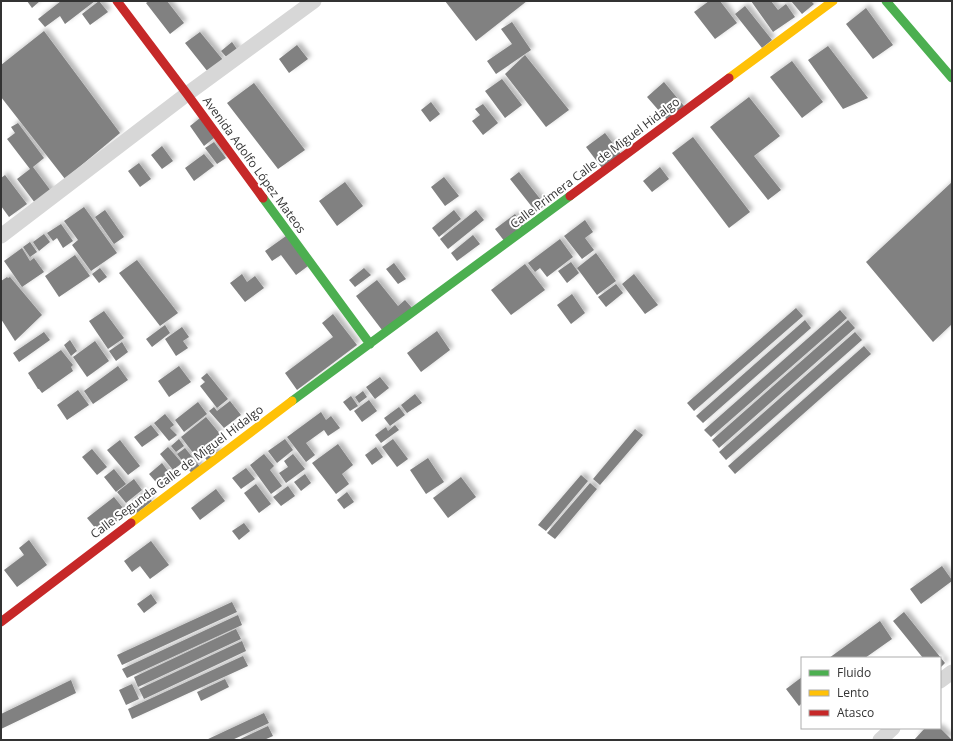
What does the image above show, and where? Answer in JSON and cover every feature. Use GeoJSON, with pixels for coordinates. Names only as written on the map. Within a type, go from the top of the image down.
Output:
{"type":"FeatureCollection","features":[{"type":"Feature","properties":{"kind":"street","name":"Avenida Adolfo López Mateos"},"geometry":{"type":"LineString","coordinates":[[117,1],[370,344]]}},
{"type":"Feature","properties":{"kind":"street"},"geometry":{"type":"LineString","coordinates":[[1,236],[187,94],[314,1]]}},
{"type":"Feature","properties":{"kind":"street","name":"Calle Primera Calle de Miguel Hidalgo"},"geometry":{"type":"LineString","coordinates":[[370,344],[833,1]]}},
{"type":"Feature","properties":{"kind":"street"},"geometry":{"type":"LineString","coordinates":[[886,1],[952,78]]}},
{"type":"Feature","properties":{"kind":"street","name":"Calle Segunda Calle de Miguel Hidalgo"},"geometry":{"type":"LineString","coordinates":[[1,622],[266,420],[370,344]]}},
{"type":"Feature","properties":{"kind":"street"},"geometry":{"type":"LineString","coordinates":[[941,680],[952,672]]}},
{"type":"Feature","properties":{"kind":"street"},"geometry":{"type":"LineString","coordinates":[[880,740],[891,729]]}},
{"type":"Feature","properties":{"kind":"building"},"geometry":{"type":"Polygon","coordinates":[[[27,1],[40,1],[32,8],[27,1]]]}},
{"type":"Feature","properties":{"kind":"building"},"geometry":{"type":"Polygon","coordinates":[[[61,1],[95,1],[65,24],[60,16],[45,27],[38,19],[61,1]]]}},
{"type":"Feature","properties":{"kind":"building"},"geometry":{"type":"Polygon","coordinates":[[[99,1],[108,12],[90,25],[82,14],[99,1]]]}},
{"type":"Feature","properties":{"kind":"building"},"geometry":{"type":"Polygon","coordinates":[[[149,1],[167,1],[184,23],[170,34],[146,3],[149,1]]]}},
{"type":"Feature","properties":{"kind":"building"},"geometry":{"type":"Polygon","coordinates":[[[445,1],[527,1],[476,41],[445,1]]]}},
{"type":"Feature","properties":{"kind":"building"},"geometry":{"type":"Polygon","coordinates":[[[709,1],[720,1],[737,23],[715,39],[694,12],[709,1]]]}},
{"type":"Feature","properties":{"kind":"building"},"geometry":{"type":"Polygon","coordinates":[[[751,1],[771,1],[778,10],[786,4],[795,17],[773,32],[751,1]]]}},
{"type":"Feature","properties":{"kind":"building"},"geometry":{"type":"Polygon","coordinates":[[[791,1],[811,1],[814,4],[802,14],[791,1]]]}},
{"type":"Feature","properties":{"kind":"building"},"geometry":{"type":"Polygon","coordinates":[[[745,6],[772,40],[762,48],[735,14],[745,6]]]}},
{"type":"Feature","properties":{"kind":"building"},"geometry":{"type":"Polygon","coordinates":[[[866,8],[893,45],[873,59],[846,24],[866,8]]]}},
{"type":"Feature","properties":{"kind":"building"},"geometry":{"type":"Polygon","coordinates":[[[512,22],[531,50],[496,74],[487,61],[512,44],[501,29],[512,22]]]}},
{"type":"Feature","properties":{"kind":"building"},"geometry":{"type":"Polygon","coordinates":[[[44,31],[120,133],[65,179],[1,97],[1,65],[44,31]]]}},
{"type":"Feature","properties":{"kind":"building"},"geometry":{"type":"Polygon","coordinates":[[[200,32],[223,60],[208,72],[185,43],[200,32]]]}},
{"type":"Feature","properties":{"kind":"building"},"geometry":{"type":"Polygon","coordinates":[[[232,42],[239,52],[229,60],[221,51],[232,42]]]}},
{"type":"Feature","properties":{"kind":"building"},"geometry":{"type":"Polygon","coordinates":[[[297,45],[308,59],[289,73],[279,59],[297,45]]]}},
{"type":"Feature","properties":{"kind":"building"},"geometry":{"type":"Polygon","coordinates":[[[828,46],[868,98],[843,109],[808,60],[828,46]]]}},
{"type":"Feature","properties":{"kind":"building"},"geometry":{"type":"Polygon","coordinates":[[[525,55],[569,110],[546,127],[505,74],[525,55]]]}},
{"type":"Feature","properties":{"kind":"building"},"geometry":{"type":"Polygon","coordinates":[[[792,61],[823,102],[802,118],[770,77],[792,61]]]}},
{"type":"Feature","properties":{"kind":"building"},"geometry":{"type":"Polygon","coordinates":[[[502,79],[522,105],[505,118],[485,91],[502,79]]]}},
{"type":"Feature","properties":{"kind":"building"},"geometry":{"type":"Polygon","coordinates":[[[664,82],[684,106],[667,120],[647,97],[664,82]]]}},
{"type":"Feature","properties":{"kind":"building"},"geometry":{"type":"Polygon","coordinates":[[[254,83],[305,150],[278,169],[227,103],[254,83]]]}},
{"type":"Feature","properties":{"kind":"building"},"geometry":{"type":"Polygon","coordinates":[[[749,97],[780,136],[754,156],[781,190],[768,200],[710,127],[749,97]]]}},
{"type":"Feature","properties":{"kind":"building"},"geometry":{"type":"Polygon","coordinates":[[[431,102],[440,114],[430,122],[421,110],[431,102]]]}},
{"type":"Feature","properties":{"kind":"building"},"geometry":{"type":"Polygon","coordinates":[[[483,104],[498,123],[483,135],[472,121],[480,115],[475,109],[483,104]]]}},
{"type":"Feature","properties":{"kind":"building"},"geometry":{"type":"Polygon","coordinates":[[[200,118],[214,138],[204,146],[190,126],[200,118]]]}},
{"type":"Feature","properties":{"kind":"building"},"geometry":{"type":"Polygon","coordinates":[[[18,123],[44,158],[33,167],[54,195],[38,207],[17,179],[30,169],[7,139],[15,133],[11,127],[18,123]]]}},
{"type":"Feature","properties":{"kind":"building"},"geometry":{"type":"Polygon","coordinates":[[[605,133],[621,154],[602,168],[586,147],[605,133]]]}},
{"type":"Feature","properties":{"kind":"building"},"geometry":{"type":"Polygon","coordinates":[[[693,137],[750,212],[729,228],[672,153],[693,137]]]}},
{"type":"Feature","properties":{"kind":"building"},"geometry":{"type":"Polygon","coordinates":[[[214,142],[226,158],[217,164],[205,148],[214,142]]]}},
{"type":"Feature","properties":{"kind":"building"},"geometry":{"type":"Polygon","coordinates":[[[162,146],[173,161],[162,169],[151,155],[162,146]]]}},
{"type":"Feature","properties":{"kind":"building"},"geometry":{"type":"Polygon","coordinates":[[[204,154],[214,166],[194,181],[185,168],[204,154]]]}},
{"type":"Feature","properties":{"kind":"building"},"geometry":{"type":"Polygon","coordinates":[[[139,163],[151,179],[140,187],[128,171],[139,163]]]}},
{"type":"Feature","properties":{"kind":"building"},"geometry":{"type":"Polygon","coordinates":[[[660,167],[669,179],[652,192],[643,181],[660,167]]]}},
{"type":"Feature","properties":{"kind":"building"},"geometry":{"type":"Polygon","coordinates":[[[519,172],[545,205],[536,212],[510,179],[519,172]]]}},
{"type":"Feature","properties":{"kind":"building"},"geometry":{"type":"Polygon","coordinates":[[[5,175],[27,204],[9,217],[1,206],[1,178],[5,175]]]}},
{"type":"Feature","properties":{"kind":"building"},"geometry":{"type":"Polygon","coordinates":[[[444,177],[459,196],[445,206],[431,187],[444,177]]]}},
{"type":"Feature","properties":{"kind":"building"},"geometry":{"type":"Polygon","coordinates":[[[345,182],[363,206],[337,226],[319,201],[345,182]]]}},
{"type":"Feature","properties":{"kind":"building"},"geometry":{"type":"Polygon","coordinates":[[[952,182],[952,324],[933,342],[866,262],[952,182]]]}},
{"type":"Feature","properties":{"kind":"building"},"geometry":{"type":"Polygon","coordinates":[[[84,207],[117,253],[91,271],[72,245],[78,240],[64,221],[84,207]]]}},
{"type":"Feature","properties":{"kind":"building"},"geometry":{"type":"Polygon","coordinates":[[[105,210],[124,237],[114,244],[95,217],[105,210]]]}},
{"type":"Feature","properties":{"kind":"building"},"geometry":{"type":"Polygon","coordinates":[[[454,210],[461,219],[439,237],[432,228],[454,210]]]}},
{"type":"Feature","properties":{"kind":"building"},"geometry":{"type":"Polygon","coordinates":[[[476,210],[484,220],[448,249],[440,239],[476,210]]]}},
{"type":"Feature","properties":{"kind":"building"},"geometry":{"type":"Polygon","coordinates":[[[515,214],[524,227],[505,242],[495,229],[515,214]]]}},
{"type":"Feature","properties":{"kind":"building"},"geometry":{"type":"Polygon","coordinates":[[[585,220],[593,232],[585,238],[594,250],[582,259],[564,236],[585,220]]]}},
{"type":"Feature","properties":{"kind":"building"},"geometry":{"type":"Polygon","coordinates":[[[61,224],[73,241],[63,248],[57,238],[53,241],[47,233],[61,224]]]}},
{"type":"Feature","properties":{"kind":"building"},"geometry":{"type":"Polygon","coordinates":[[[44,234],[50,242],[39,251],[33,242],[44,234]]]}},
{"type":"Feature","properties":{"kind":"building"},"geometry":{"type":"Polygon","coordinates":[[[473,235],[480,244],[457,261],[451,253],[473,235]]]}},
{"type":"Feature","properties":{"kind":"building"},"geometry":{"type":"Polygon","coordinates":[[[286,236],[308,266],[296,275],[281,255],[272,261],[265,251],[286,236]]]}},
{"type":"Feature","properties":{"kind":"building"},"geometry":{"type":"Polygon","coordinates":[[[560,239],[573,257],[547,277],[540,268],[535,272],[528,263],[560,239]]]}},
{"type":"Feature","properties":{"kind":"building"},"geometry":{"type":"Polygon","coordinates":[[[30,242],[37,252],[30,257],[23,247],[30,242]]]}},
{"type":"Feature","properties":{"kind":"building"},"geometry":{"type":"Polygon","coordinates":[[[22,248],[30,261],[34,258],[44,272],[22,287],[4,261],[22,248]]]}},
{"type":"Feature","properties":{"kind":"building"},"geometry":{"type":"Polygon","coordinates":[[[596,253],[616,281],[597,295],[577,268],[596,253]]]}},
{"type":"Feature","properties":{"kind":"building"},"geometry":{"type":"Polygon","coordinates":[[[75,255],[90,276],[59,297],[45,276],[75,255]]]}},
{"type":"Feature","properties":{"kind":"building"},"geometry":{"type":"Polygon","coordinates":[[[137,260],[178,313],[160,326],[119,273],[137,260]]]}},
{"type":"Feature","properties":{"kind":"building"},"geometry":{"type":"Polygon","coordinates":[[[571,262],[579,273],[567,283],[558,271],[571,262]]]}},
{"type":"Feature","properties":{"kind":"building"},"geometry":{"type":"Polygon","coordinates":[[[394,263],[406,279],[398,284],[386,269],[394,263]]]}},
{"type":"Feature","properties":{"kind":"building"},"geometry":{"type":"Polygon","coordinates":[[[525,264],[545,290],[511,315],[491,290],[525,264]]]}},
{"type":"Feature","properties":{"kind":"building"},"geometry":{"type":"Polygon","coordinates":[[[100,268],[107,277],[99,283],[92,274],[100,268]]]}},
{"type":"Feature","properties":{"kind":"building"},"geometry":{"type":"Polygon","coordinates":[[[364,268],[371,275],[355,287],[349,280],[364,268]]]}},
{"type":"Feature","properties":{"kind":"building"},"geometry":{"type":"Polygon","coordinates":[[[242,274],[247,282],[255,276],[264,288],[245,302],[230,283],[242,274]]]}},
{"type":"Feature","properties":{"kind":"building"},"geometry":{"type":"Polygon","coordinates":[[[634,274],[658,305],[645,314],[622,284],[634,274]]]}},
{"type":"Feature","properties":{"kind":"building"},"geometry":{"type":"Polygon","coordinates":[[[7,277],[10,277],[42,315],[15,341],[1,319],[1,281],[7,277]]]}},
{"type":"Feature","properties":{"kind":"building"},"geometry":{"type":"Polygon","coordinates":[[[377,280],[398,306],[405,300],[413,309],[382,330],[356,296],[377,280]]]}},
{"type":"Feature","properties":{"kind":"building"},"geometry":{"type":"Polygon","coordinates":[[[616,284],[623,293],[606,307],[598,297],[616,284]]]}},
{"type":"Feature","properties":{"kind":"building"},"geometry":{"type":"Polygon","coordinates":[[[572,294],[585,313],[571,324],[557,305],[572,294]]]}},
{"type":"Feature","properties":{"kind":"building"},"geometry":{"type":"Polygon","coordinates":[[[796,308],[803,316],[694,411],[687,403],[796,308]]]}},
{"type":"Feature","properties":{"kind":"building"},"geometry":{"type":"Polygon","coordinates":[[[840,310],[847,318],[711,437],[704,430],[840,310]]]}},
{"type":"Feature","properties":{"kind":"building"},"geometry":{"type":"Polygon","coordinates":[[[104,311],[124,338],[108,349],[89,321],[104,311]]]}},
{"type":"Feature","properties":{"kind":"building"},"geometry":{"type":"Polygon","coordinates":[[[333,314],[357,345],[297,390],[285,373],[333,337],[322,323],[333,314]]]}},
{"type":"Feature","properties":{"kind":"building"},"geometry":{"type":"Polygon","coordinates":[[[805,320],[811,328],[703,423],[696,416],[805,320]]]}},
{"type":"Feature","properties":{"kind":"building"},"geometry":{"type":"Polygon","coordinates":[[[848,320],[855,328],[719,448],[712,440],[848,320]]]}},
{"type":"Feature","properties":{"kind":"building"},"geometry":{"type":"Polygon","coordinates":[[[165,325],[170,333],[152,347],[146,339],[165,325]]]}},
{"type":"Feature","properties":{"kind":"building"},"geometry":{"type":"Polygon","coordinates":[[[182,327],[189,337],[183,341],[188,348],[176,356],[165,339],[182,327]]]}},
{"type":"Feature","properties":{"kind":"building"},"geometry":{"type":"Polygon","coordinates":[[[437,331],[450,350],[421,372],[407,353],[437,331]]]}},
{"type":"Feature","properties":{"kind":"building"},"geometry":{"type":"Polygon","coordinates":[[[44,332],[50,340],[19,362],[13,353],[44,332]]]}},
{"type":"Feature","properties":{"kind":"building"},"geometry":{"type":"Polygon","coordinates":[[[855,332],[862,340],[726,460],[719,452],[855,332]]]}},
{"type":"Feature","properties":{"kind":"building"},"geometry":{"type":"Polygon","coordinates":[[[70,340],[77,351],[71,356],[64,345],[70,340]]]}},
{"type":"Feature","properties":{"kind":"building"},"geometry":{"type":"Polygon","coordinates":[[[95,341],[109,361],[87,377],[73,357],[95,341]]]}},
{"type":"Feature","properties":{"kind":"building"},"geometry":{"type":"Polygon","coordinates":[[[122,342],[128,352],[116,361],[109,351],[122,342]]]}},
{"type":"Feature","properties":{"kind":"building"},"geometry":{"type":"Polygon","coordinates":[[[864,346],[871,354],[735,474],[728,466],[864,346]]]}},
{"type":"Feature","properties":{"kind":"building"},"geometry":{"type":"Polygon","coordinates":[[[61,350],[73,365],[71,367],[73,371],[42,393],[28,373],[61,350]]]}},
{"type":"Feature","properties":{"kind":"building"},"geometry":{"type":"Polygon","coordinates":[[[118,366],[128,380],[93,404],[84,391],[118,366]]]}},
{"type":"Feature","properties":{"kind":"building"},"geometry":{"type":"Polygon","coordinates":[[[179,366],[191,382],[169,397],[158,381],[179,366]]]}},
{"type":"Feature","properties":{"kind":"building"},"geometry":{"type":"Polygon","coordinates":[[[207,373],[228,399],[217,408],[200,386],[205,382],[201,378],[207,373]]]}},
{"type":"Feature","properties":{"kind":"building"},"geometry":{"type":"Polygon","coordinates":[[[380,377],[389,388],[375,399],[366,387],[380,377]]]}},
{"type":"Feature","properties":{"kind":"building"},"geometry":{"type":"Polygon","coordinates":[[[78,390],[89,405],[67,420],[57,405],[78,390]]]}},
{"type":"Feature","properties":{"kind":"building"},"geometry":{"type":"Polygon","coordinates":[[[363,391],[367,397],[359,403],[355,397],[363,391]]]}},
{"type":"Feature","properties":{"kind":"building"},"geometry":{"type":"Polygon","coordinates":[[[415,394],[422,403],[407,413],[401,405],[415,394]]]}},
{"type":"Feature","properties":{"kind":"building"},"geometry":{"type":"Polygon","coordinates":[[[351,396],[358,406],[350,411],[343,402],[351,396]]]}},
{"type":"Feature","properties":{"kind":"building"},"geometry":{"type":"Polygon","coordinates":[[[369,400],[377,411],[362,422],[354,411],[369,400]]]}},
{"type":"Feature","properties":{"kind":"building"},"geometry":{"type":"Polygon","coordinates":[[[230,401],[241,415],[224,428],[209,411],[214,407],[217,411],[230,401]]]}},
{"type":"Feature","properties":{"kind":"building"},"geometry":{"type":"Polygon","coordinates":[[[198,402],[207,414],[184,432],[175,420],[198,402]]]}},
{"type":"Feature","properties":{"kind":"building"},"geometry":{"type":"Polygon","coordinates":[[[399,407],[405,415],[390,426],[384,418],[399,407]]]}},
{"type":"Feature","properties":{"kind":"building"},"geometry":{"type":"Polygon","coordinates":[[[321,412],[326,420],[331,416],[340,428],[328,436],[324,430],[306,443],[315,455],[306,462],[287,437],[321,412]]]}},
{"type":"Feature","properties":{"kind":"building"},"geometry":{"type":"Polygon","coordinates":[[[165,414],[174,425],[170,428],[177,435],[169,441],[154,423],[165,414]]]}},
{"type":"Feature","properties":{"kind":"building"},"geometry":{"type":"Polygon","coordinates":[[[206,417],[220,434],[209,443],[219,455],[209,463],[202,454],[197,458],[181,437],[206,417]]]}},
{"type":"Feature","properties":{"kind":"building"},"geometry":{"type":"Polygon","coordinates":[[[151,425],[159,435],[142,447],[134,437],[151,425]]]}},
{"type":"Feature","properties":{"kind":"building"},"geometry":{"type":"Polygon","coordinates":[[[395,425],[399,430],[381,443],[375,435],[386,427],[388,431],[395,425]]]}},
{"type":"Feature","properties":{"kind":"building"},"geometry":{"type":"Polygon","coordinates":[[[635,429],[643,435],[600,485],[593,479],[635,429]]]}},
{"type":"Feature","properties":{"kind":"building"},"geometry":{"type":"Polygon","coordinates":[[[179,439],[184,446],[176,452],[171,446],[179,439]]]}},
{"type":"Feature","properties":{"kind":"building"},"geometry":{"type":"Polygon","coordinates":[[[285,439],[293,450],[277,463],[268,451],[285,439]]]}},
{"type":"Feature","properties":{"kind":"building"},"geometry":{"type":"Polygon","coordinates":[[[393,439],[408,459],[397,467],[382,447],[393,439]]]}},
{"type":"Feature","properties":{"kind":"building"},"geometry":{"type":"Polygon","coordinates":[[[120,440],[140,466],[128,475],[107,450],[120,440]]]}},
{"type":"Feature","properties":{"kind":"building"},"geometry":{"type":"Polygon","coordinates":[[[338,444],[353,465],[342,474],[349,484],[336,494],[312,463],[338,444]]]}},
{"type":"Feature","properties":{"kind":"building"},"geometry":{"type":"Polygon","coordinates":[[[168,447],[182,463],[173,470],[160,454],[168,447]]]}},
{"type":"Feature","properties":{"kind":"building"},"geometry":{"type":"Polygon","coordinates":[[[376,447],[383,457],[372,465],[365,455],[376,447]]]}},
{"type":"Feature","properties":{"kind":"building"},"geometry":{"type":"Polygon","coordinates":[[[185,448],[201,468],[193,475],[177,454],[185,448]]]}},
{"type":"Feature","properties":{"kind":"building"},"geometry":{"type":"Polygon","coordinates":[[[92,449],[107,467],[97,475],[82,457],[92,449]]]}},
{"type":"Feature","properties":{"kind":"building"},"geometry":{"type":"Polygon","coordinates":[[[264,454],[274,466],[270,470],[282,486],[271,494],[250,465],[264,454]]]}},
{"type":"Feature","properties":{"kind":"building"},"geometry":{"type":"Polygon","coordinates":[[[293,454],[305,469],[286,483],[279,473],[288,467],[284,461],[293,454]]]}},
{"type":"Feature","properties":{"kind":"building"},"geometry":{"type":"Polygon","coordinates":[[[428,458],[444,482],[426,494],[410,470],[428,458]]]}},
{"type":"Feature","properties":{"kind":"building"},"geometry":{"type":"Polygon","coordinates":[[[162,463],[173,478],[161,488],[149,474],[162,463]]]}},
{"type":"Feature","properties":{"kind":"building"},"geometry":{"type":"Polygon","coordinates":[[[246,468],[255,479],[241,489],[232,478],[246,468]]]}},
{"type":"Feature","properties":{"kind":"building"},"geometry":{"type":"Polygon","coordinates":[[[114,469],[126,484],[116,492],[104,477],[114,469]]]}},
{"type":"Feature","properties":{"kind":"building"},"geometry":{"type":"Polygon","coordinates":[[[305,474],[311,483],[301,491],[294,482],[305,474]]]}},
{"type":"Feature","properties":{"kind":"building"},"geometry":{"type":"Polygon","coordinates":[[[581,475],[588,481],[546,531],[538,525],[581,475]]]}},
{"type":"Feature","properties":{"kind":"building"},"geometry":{"type":"Polygon","coordinates":[[[461,477],[476,497],[448,518],[433,498],[461,477]]]}},
{"type":"Feature","properties":{"kind":"building"},"geometry":{"type":"Polygon","coordinates":[[[134,479],[142,490],[126,503],[117,492],[134,479]]]}},
{"type":"Feature","properties":{"kind":"building"},"geometry":{"type":"Polygon","coordinates":[[[590,483],[597,489],[555,539],[547,533],[590,483]]]}},
{"type":"Feature","properties":{"kind":"building"},"geometry":{"type":"Polygon","coordinates":[[[256,484],[271,504],[259,513],[244,493],[256,484]]]}},
{"type":"Feature","properties":{"kind":"building"},"geometry":{"type":"Polygon","coordinates":[[[288,486],[295,496],[281,506],[273,497],[288,486]]]}},
{"type":"Feature","properties":{"kind":"building"},"geometry":{"type":"Polygon","coordinates":[[[216,489],[225,501],[200,520],[191,508],[216,489]]]}},
{"type":"Feature","properties":{"kind":"building"},"geometry":{"type":"Polygon","coordinates":[[[144,492],[152,501],[136,514],[128,504],[144,492]]]}},
{"type":"Feature","properties":{"kind":"building"},"geometry":{"type":"Polygon","coordinates":[[[347,492],[354,502],[344,509],[337,500],[347,492]]]}},
{"type":"Feature","properties":{"kind":"building"},"geometry":{"type":"Polygon","coordinates":[[[114,497],[127,513],[100,534],[87,518],[114,497]]]}},
{"type":"Feature","properties":{"kind":"building"},"geometry":{"type":"Polygon","coordinates":[[[244,523],[250,531],[239,540],[232,531],[244,523]]]}},
{"type":"Feature","properties":{"kind":"building"},"geometry":{"type":"Polygon","coordinates":[[[29,540],[47,565],[17,587],[4,570],[24,555],[19,548],[29,540]]]}},
{"type":"Feature","properties":{"kind":"building"},"geometry":{"type":"Polygon","coordinates":[[[151,541],[169,565],[150,579],[140,566],[132,572],[124,561],[151,541]]]}},
{"type":"Feature","properties":{"kind":"building"},"geometry":{"type":"Polygon","coordinates":[[[942,566],[952,581],[921,604],[910,589],[942,566]]]}},
{"type":"Feature","properties":{"kind":"building"},"geometry":{"type":"Polygon","coordinates":[[[151,594],[157,603],[144,613],[137,604],[151,594]]]}},
{"type":"Feature","properties":{"kind":"building"},"geometry":{"type":"Polygon","coordinates":[[[232,602],[237,612],[122,665],[117,655],[232,602]]]}},
{"type":"Feature","properties":{"kind":"building"},"geometry":{"type":"Polygon","coordinates":[[[904,612],[940,657],[922,657],[893,621],[904,612]]]}},
{"type":"Feature","properties":{"kind":"building"},"geometry":{"type":"Polygon","coordinates":[[[238,615],[242,625],[127,678],[122,669],[238,615]]]}},
{"type":"Feature","properties":{"kind":"building"},"geometry":{"type":"Polygon","coordinates":[[[880,621],[892,639],[866,657],[830,657],[880,621]]]}},
{"type":"Feature","properties":{"kind":"building"},"geometry":{"type":"Polygon","coordinates":[[[236,629],[241,639],[138,687],[134,677],[236,629]]]}},
{"type":"Feature","properties":{"kind":"building"},"geometry":{"type":"Polygon","coordinates":[[[242,641],[246,651],[144,699],[139,689],[242,641]]]}},
{"type":"Feature","properties":{"kind":"building"},"geometry":{"type":"Polygon","coordinates":[[[243,656],[248,666],[132,719],[128,709],[243,656]]]}},
{"type":"Feature","properties":{"kind":"building"},"geometry":{"type":"Polygon","coordinates":[[[941,658],[945,663],[941,667],[941,658]]]}},
{"type":"Feature","properties":{"kind":"building"},"geometry":{"type":"Polygon","coordinates":[[[801,678],[801,704],[799,706],[786,689],[801,678]]]}},
{"type":"Feature","properties":{"kind":"building"},"geometry":{"type":"Polygon","coordinates":[[[225,679],[229,687],[201,701],[197,692],[225,679]]]}},
{"type":"Feature","properties":{"kind":"building"},"geometry":{"type":"Polygon","coordinates":[[[71,680],[76,693],[1,729],[1,714],[71,680]]]}},
{"type":"Feature","properties":{"kind":"building"},"geometry":{"type":"Polygon","coordinates":[[[132,684],[139,699],[126,705],[119,690],[132,684]]]}},
{"type":"Feature","properties":{"kind":"building"},"geometry":{"type":"Polygon","coordinates":[[[264,713],[269,723],[232,740],[206,740],[264,713]]]}},
{"type":"Feature","properties":{"kind":"building"},"geometry":{"type":"Polygon","coordinates":[[[268,726],[273,736],[264,740],[238,740],[268,726]]]}},
{"type":"Feature","properties":{"kind":"building"},"geometry":{"type":"Polygon","coordinates":[[[924,729],[941,729],[952,740],[914,740],[924,729]]]}},
{"type":"Feature","properties":{"kind":"traffic: fast"},"geometry":{"type":"LineString","coordinates":[[886,1],[952,78]]}},
{"type":"Feature","properties":{"kind":"traffic: fast"},"geometry":{"type":"LineString","coordinates":[[292,401],[570,196]]}},
{"type":"Feature","properties":{"kind":"traffic: fast"},"geometry":{"type":"LineString","coordinates":[[263,198],[370,344]]}},
{"type":"Feature","properties":{"kind":"traffic: slow"},"geometry":{"type":"LineString","coordinates":[[729,78],[833,1]]}},
{"type":"Feature","properties":{"kind":"traffic: slow"},"geometry":{"type":"LineString","coordinates":[[131,523],[292,401]]}},
{"type":"Feature","properties":{"kind":"traffic: jam"},"geometry":{"type":"LineString","coordinates":[[117,1],[263,198]]}},
{"type":"Feature","properties":{"kind":"traffic: jam"},"geometry":{"type":"LineString","coordinates":[[570,196],[729,78]]}},
{"type":"Feature","properties":{"kind":"traffic: jam"},"geometry":{"type":"LineString","coordinates":[[1,622],[131,523]]}}]}
